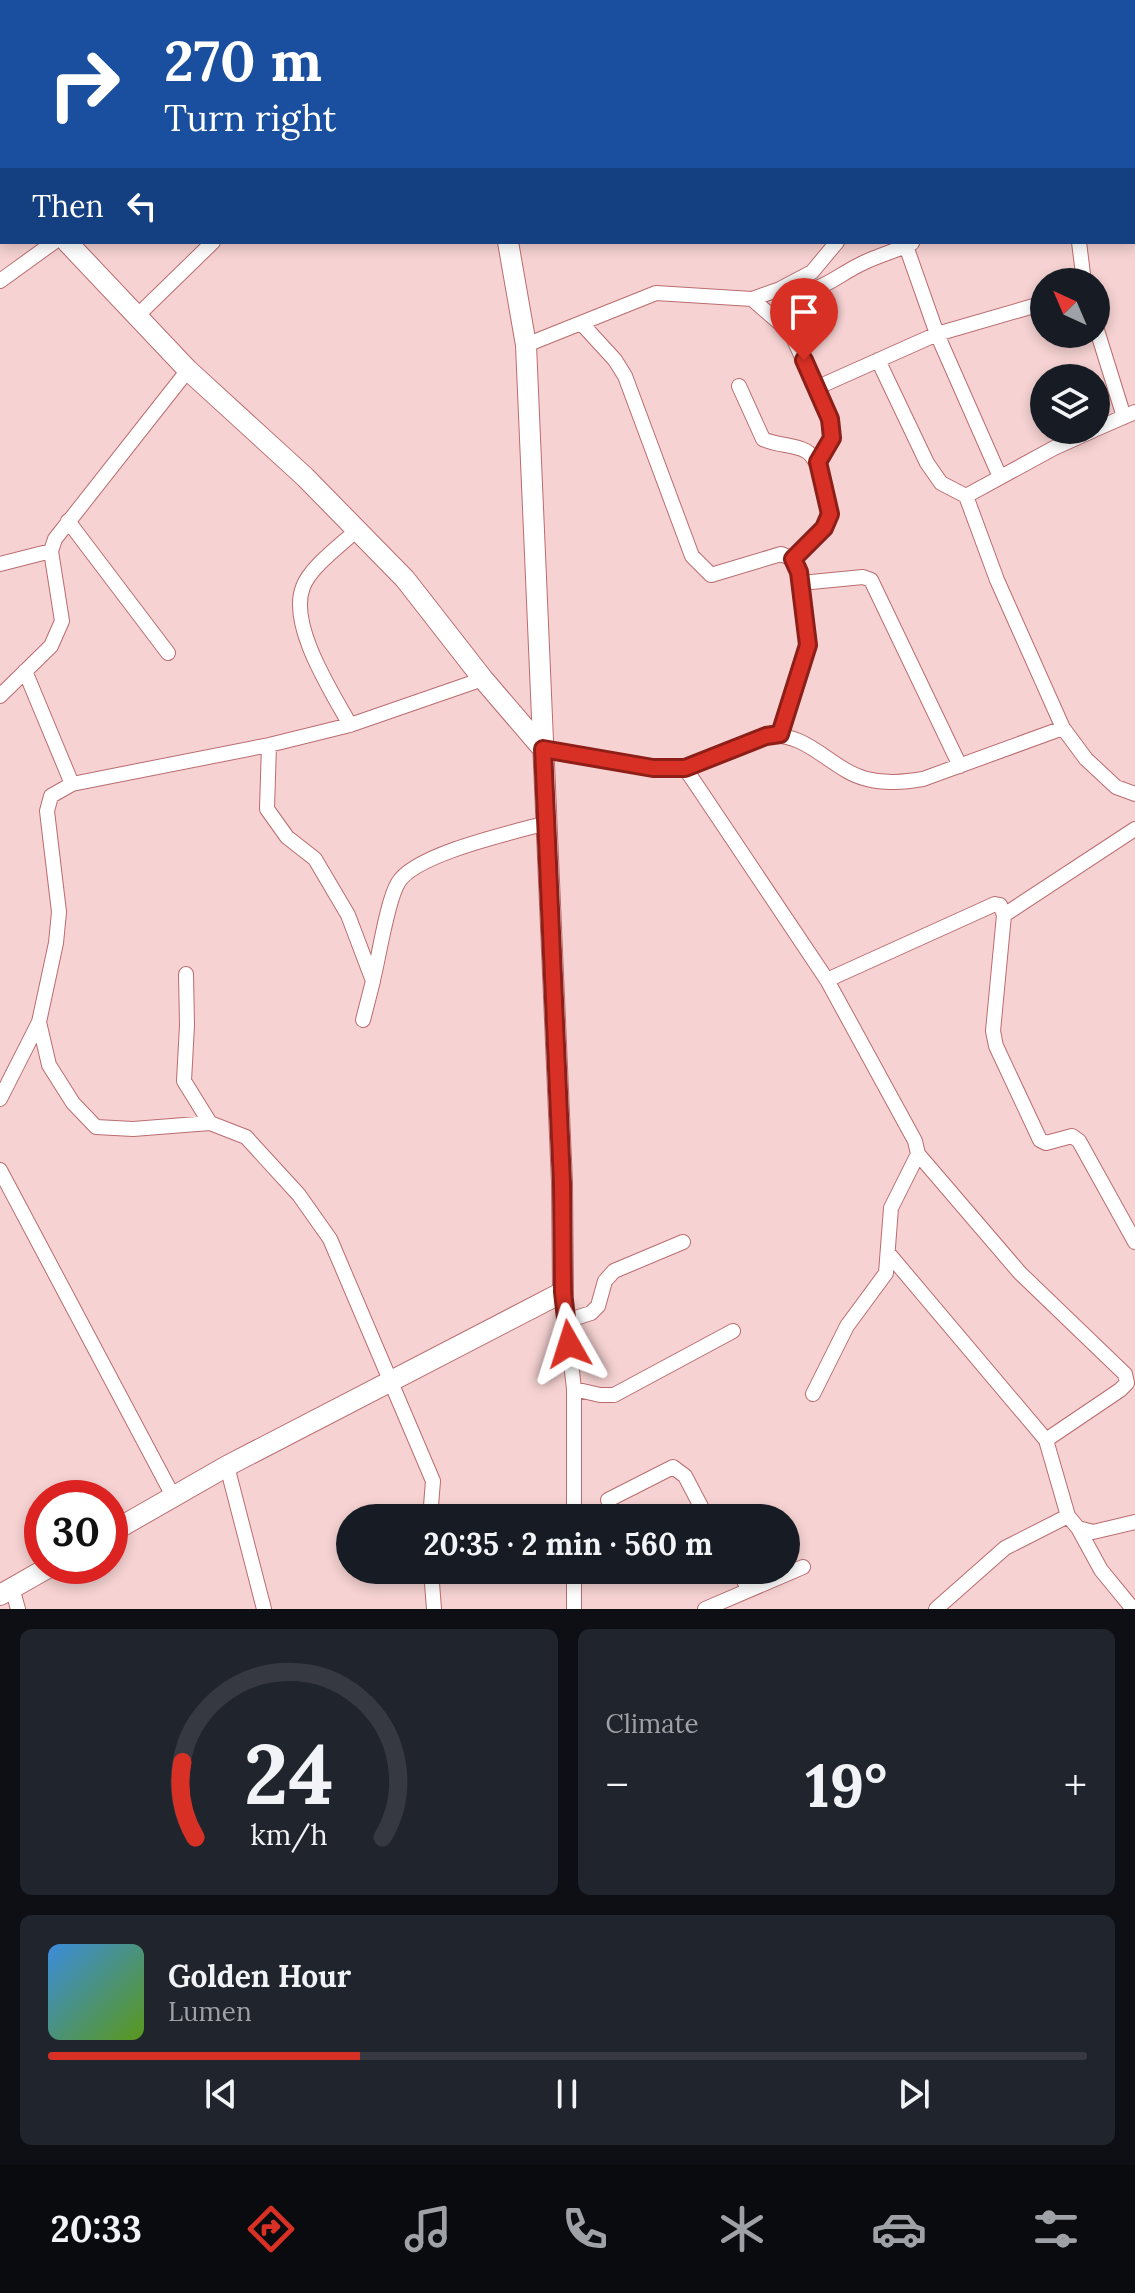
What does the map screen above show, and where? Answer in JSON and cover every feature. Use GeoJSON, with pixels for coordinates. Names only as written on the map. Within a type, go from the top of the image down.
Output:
{"type":"FeatureCollection","features":[{"type":"Feature","properties":{"kind":"street"},"geometry":{"type":"LineString","coordinates":[[0,281],[51,244]]}},
{"type":"Feature","properties":{"kind":"street"},"geometry":{"type":"LineString","coordinates":[[69,244],[188,370],[358,529],[405,579],[483,679],[543,749],[653,768],[685,768],[766,736],[780,734],[797,740],[865,779],[899,783],[923,779],[1063,728]]}},
{"type":"Feature","properties":{"kind":"street"},"geometry":{"type":"LineString","coordinates":[[136,317],[211,244]]}},
{"type":"Feature","properties":{"kind":"street"},"geometry":{"type":"LineString","coordinates":[[508,244],[526,345],[562,1183],[563,1292],[574,1389],[574,1504]]}},
{"type":"Feature","properties":{"kind":"street"},"geometry":{"type":"LineString","coordinates":[[526,345],[656,293],[752,299],[812,272],[835,244]]}},
{"type":"Feature","properties":{"kind":"street"},"geometry":{"type":"LineString","coordinates":[[780,289],[797,293],[811,291],[861,264],[910,244],[937,334],[1000,477]]}},
{"type":"Feature","properties":{"kind":"street"},"geometry":{"type":"LineString","coordinates":[[1079,244],[1082,268]]}},
{"type":"Feature","properties":{"kind":"street"},"geometry":{"type":"LineString","coordinates":[[752,299],[791,333],[830,419],[832,438],[818,462]]}},
{"type":"Feature","properties":{"kind":"street"},"geometry":{"type":"LineString","coordinates":[[816,388],[937,334],[1030,307]]}},
{"type":"Feature","properties":{"kind":"street"},"geometry":{"type":"LineString","coordinates":[[582,324],[615,360],[625,376],[698,565],[711,575],[781,554],[793,559],[801,583],[808,645],[780,734]]}},
{"type":"Feature","properties":{"kind":"street"},"geometry":{"type":"LineString","coordinates":[[1104,348],[1129,414],[1110,423]]}},
{"type":"Feature","properties":{"kind":"street"},"geometry":{"type":"LineString","coordinates":[[878,360],[927,463],[941,483],[966,496],[997,580],[1063,728],[1086,759],[1116,787],[1135,794]]}},
{"type":"Feature","properties":{"kind":"street"},"geometry":{"type":"LineString","coordinates":[[0,696],[51,646],[62,621],[51,551],[55,539],[188,370]]}},
{"type":"Feature","properties":{"kind":"street"},"geometry":{"type":"LineString","coordinates":[[739,386],[763,439],[799,448],[810,453],[818,462],[830,514],[824,528],[793,559]]}},
{"type":"Feature","properties":{"kind":"street"},"geometry":{"type":"LineString","coordinates":[[966,496],[1063,444]]}},
{"type":"Feature","properties":{"kind":"street"},"geometry":{"type":"LineString","coordinates":[[68,521],[168,653]]}},
{"type":"Feature","properties":{"kind":"street"},"geometry":{"type":"LineString","coordinates":[[350,725],[313,656],[301,622],[301,602],[302,588],[312,573],[358,529]]}},
{"type":"Feature","properties":{"kind":"street"},"geometry":{"type":"LineString","coordinates":[[0,564],[51,551]]}},
{"type":"Feature","properties":{"kind":"street"},"geometry":{"type":"LineString","coordinates":[[801,583],[863,577],[871,580],[960,766]]}},
{"type":"Feature","properties":{"kind":"street"},"geometry":{"type":"LineString","coordinates":[[25,671],[72,784]]}},
{"type":"Feature","properties":{"kind":"street"},"geometry":{"type":"LineString","coordinates":[[0,1099],[39,1022],[47,993],[59,912],[47,811],[51,796],[72,784],[269,745],[350,725],[483,679]]}},
{"type":"Feature","properties":{"kind":"street"},"geometry":{"type":"LineString","coordinates":[[269,745],[267,809],[287,837],[315,859],[348,915],[373,981]]}},
{"type":"Feature","properties":{"kind":"street"},"geometry":{"type":"LineString","coordinates":[[685,768],[827,980],[915,1141],[918,1154],[1020,1273],[1125,1374],[1127,1383],[1120,1390],[1046,1440]]}},
{"type":"Feature","properties":{"kind":"street"},"geometry":{"type":"LineString","coordinates":[[363,1020],[398,883],[413,867],[478,842],[547,823]]}},
{"type":"Feature","properties":{"kind":"street"},"geometry":{"type":"LineString","coordinates":[[1004,915],[1135,829]]}},
{"type":"Feature","properties":{"kind":"street"},"geometry":{"type":"LineString","coordinates":[[827,980],[995,904],[1000,905],[1004,915],[993,1019],[996,1046],[1040,1140],[1046,1143],[1072,1136],[1079,1141],[1135,1242]]}},
{"type":"Feature","properties":{"kind":"street"},"geometry":{"type":"LineString","coordinates":[[186,974],[184,1081],[210,1123]]}},
{"type":"Feature","properties":{"kind":"street"},"geometry":{"type":"LineString","coordinates":[[39,1022],[49,1065],[73,1103],[96,1127],[133,1129],[210,1123],[246,1137],[299,1195],[330,1239],[356,1306],[391,1381],[433,1481],[431,1504]]}},
{"type":"Feature","properties":{"kind":"street"},"geometry":{"type":"LineString","coordinates":[[813,1394],[847,1326],[886,1273],[891,1208],[918,1154]]}},
{"type":"Feature","properties":{"kind":"street"},"geometry":{"type":"LineString","coordinates":[[0,1170],[173,1496]]}},
{"type":"Feature","properties":{"kind":"street"},"geometry":{"type":"LineString","coordinates":[[566,1321],[591,1313],[598,1306],[605,1281],[614,1271],[683,1242]]}},
{"type":"Feature","properties":{"kind":"street"},"geometry":{"type":"LineString","coordinates":[[889,1254],[1046,1440],[1068,1516],[1101,1570],[1133,1609]]}},
{"type":"Feature","properties":{"kind":"street"},"geometry":{"type":"LineString","coordinates":[[128,1522],[227,1466],[563,1292]]}},
{"type":"Feature","properties":{"kind":"street"},"geometry":{"type":"LineString","coordinates":[[574,1389],[614,1395],[733,1331]]}},
{"type":"Feature","properties":{"kind":"street"},"geometry":{"type":"LineString","coordinates":[[227,1466],[264,1609]]}},
{"type":"Feature","properties":{"kind":"street"},"geometry":{"type":"LineString","coordinates":[[608,1500],[673,1467],[685,1476],[700,1504]]}},
{"type":"Feature","properties":{"kind":"street"},"geometry":{"type":"LineString","coordinates":[[936,1609],[1005,1548],[1068,1516]]}},
{"type":"Feature","properties":{"kind":"street"},"geometry":{"type":"LineString","coordinates":[[1078,1528],[1093,1532],[1135,1522]]}},
{"type":"Feature","properties":{"kind":"street"},"geometry":{"type":"LineString","coordinates":[[705,1609],[803,1567]]}},
{"type":"Feature","properties":{"kind":"street"},"geometry":{"type":"LineString","coordinates":[[18,1609],[6,1592],[24,1582]]}},
{"type":"Feature","properties":{"kind":"street"},"geometry":{"type":"LineString","coordinates":[[432,1584],[434,1609]]}},
{"type":"Feature","properties":{"kind":"street"},"geometry":{"type":"LineString","coordinates":[[574,1584],[574,1609]]}},
{"type":"Feature","properties":{"kind":"street"},"geometry":{"type":"LineString","coordinates":[[746,1584],[749,1590]]}},
{"type":"Feature","properties":{"kind":"route"},"geometry":{"type":"LineString","coordinates":[[569,1344],[563,1292],[562,1183],[543,749],[653,768],[685,768],[766,736],[780,734],[808,645],[799,572],[793,559],[824,528],[830,514],[818,462],[832,438],[830,419],[804,360]]}}]}
